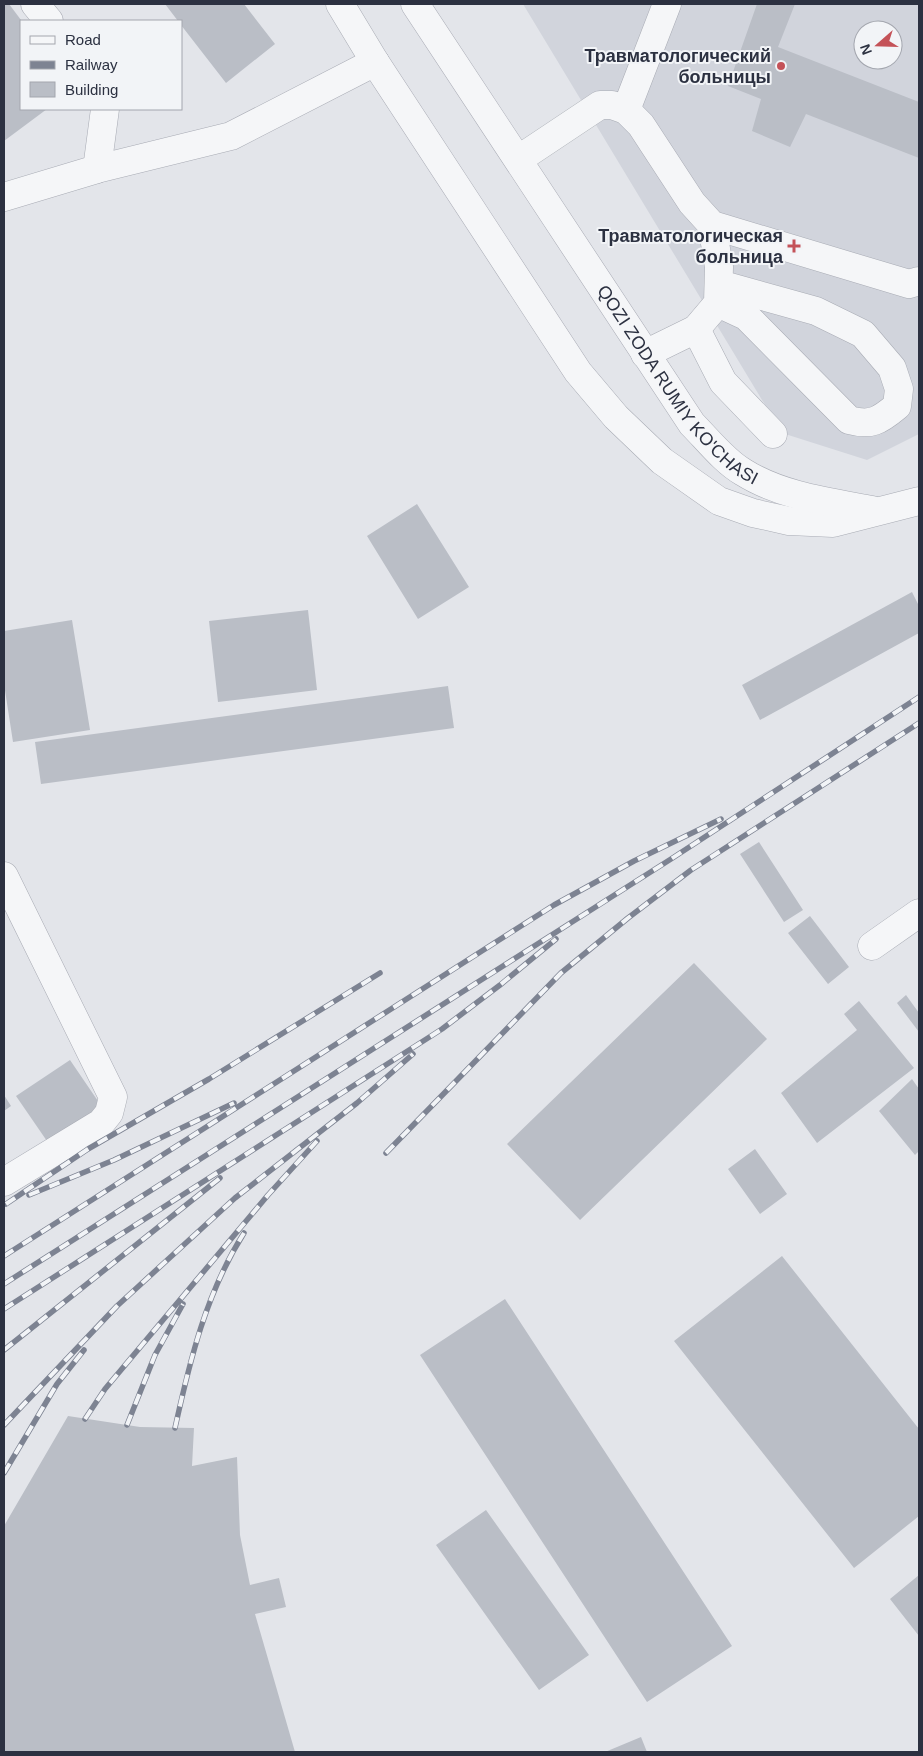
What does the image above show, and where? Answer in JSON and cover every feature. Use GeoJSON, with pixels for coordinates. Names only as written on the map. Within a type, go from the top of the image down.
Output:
{"type":"FeatureCollection","features":[{"type":"Feature","properties":{"kind":"street"},"geometry":{"type":"LineString","coordinates":[[35,4],[48,20]]}},
{"type":"Feature","properties":{"kind":"street"},"geometry":{"type":"LineString","coordinates":[[340,4],[375,62],[578,372],[616,417],[662,461],[719,501],[753,513],[789,521],[833,523],[919,501]]}},
{"type":"Feature","properties":{"kind":"street","name":"QOZI ZODA RUMIY KO'CHASI"},"geometry":{"type":"LineString","coordinates":[[416,4],[692,424],[741,472],[770,486],[806,498],[881,512]]}},
{"type":"Feature","properties":{"kind":"street"},"geometry":{"type":"LineString","coordinates":[[626,110],[667,4]]}},
{"type":"Feature","properties":{"kind":"street"},"geometry":{"type":"LineString","coordinates":[[8,189],[231,136],[375,62]]}},
{"type":"Feature","properties":{"kind":"street"},"geometry":{"type":"LineString","coordinates":[[519,159],[600,105],[612,105],[626,110],[641,125],[692,203],[712,225],[909,284],[919,281]]}},
{"type":"Feature","properties":{"kind":"street"},"geometry":{"type":"LineString","coordinates":[[97,168],[105,110]]}},
{"type":"Feature","properties":{"kind":"street"},"geometry":{"type":"LineString","coordinates":[[645,354],[696,329],[718,293],[719,267],[712,225]]}},
{"type":"Feature","properties":{"kind":"street"},"geometry":{"type":"LineString","coordinates":[[718,293],[816,312],[863,334],[892,368],[900,389],[897,406],[884,417],[864,424],[849,420],[746,316],[718,293]]}},
{"type":"Feature","properties":{"kind":"street"},"geometry":{"type":"LineString","coordinates":[[696,329],[723,382],[773,434]]}},
{"type":"Feature","properties":{"kind":"street"},"geometry":{"type":"LineString","coordinates":[[4,876],[113,1097],[109,1113],[101,1123],[4,1182]]}},
{"type":"Feature","properties":{"kind":"street"},"geometry":{"type":"LineString","coordinates":[[872,946],[919,913]]}},
{"type":"Feature","properties":{"kind":"shaded area","name":"Травматологическая больница"},"geometry":{"type":"Polygon","coordinates":[[[523,4],[919,4],[919,434],[867,460],[782,433],[523,4]]]}},
{"type":"Feature","properties":{"kind":"building"},"geometry":{"type":"Polygon","coordinates":[[[4,4],[9,4],[21,20],[20,110],[46,110],[4,141],[4,4]]]}},
{"type":"Feature","properties":{"kind":"building"},"geometry":{"type":"Polygon","coordinates":[[[165,4],[244,4],[275,44],[226,83],[182,26],[182,20],[177,20],[165,4]]]}},
{"type":"Feature","properties":{"kind":"building","name":"Травматологический больницы"},"geometry":{"type":"Polygon","coordinates":[[[757,4],[795,4],[778,47],[919,102],[919,158],[806,114],[790,147],[752,131],[761,99],[728,86],[757,4]]]}},
{"type":"Feature","properties":{"kind":"building"},"geometry":{"type":"Polygon","coordinates":[[[417,504],[469,587],[418,619],[367,536],[417,504]]]}},
{"type":"Feature","properties":{"kind":"building"},"geometry":{"type":"Polygon","coordinates":[[[912,592],[919,606],[919,633],[760,720],[742,685],[912,592]]]}},
{"type":"Feature","properties":{"kind":"building"},"geometry":{"type":"Polygon","coordinates":[[[308,610],[317,690],[218,702],[209,621],[308,610]]]}},
{"type":"Feature","properties":{"kind":"building"},"geometry":{"type":"Polygon","coordinates":[[[72,620],[90,730],[13,742],[4,684],[4,631],[72,620]]]}},
{"type":"Feature","properties":{"kind":"building"},"geometry":{"type":"Polygon","coordinates":[[[448,686],[454,728],[41,784],[35,742],[448,686]]]}},
{"type":"Feature","properties":{"kind":"building"},"geometry":{"type":"Polygon","coordinates":[[[759,842],[803,910],[784,922],[740,854],[759,842]]]}},
{"type":"Feature","properties":{"kind":"building"},"geometry":{"type":"Polygon","coordinates":[[[810,916],[849,967],[828,984],[788,933],[810,916]]]}},
{"type":"Feature","properties":{"kind":"building"},"geometry":{"type":"Polygon","coordinates":[[[694,963],[767,1039],[580,1220],[507,1144],[694,963]]]}},
{"type":"Feature","properties":{"kind":"building"},"geometry":{"type":"Polygon","coordinates":[[[906,995],[919,1013],[919,1032],[897,1003],[906,995]]]}},
{"type":"Feature","properties":{"kind":"building"},"geometry":{"type":"Polygon","coordinates":[[[859,1001],[914,1068],[817,1143],[781,1093],[857,1030],[844,1014],[859,1001]]]}},
{"type":"Feature","properties":{"kind":"building"},"geometry":{"type":"Polygon","coordinates":[[[70,1060],[102,1107],[49,1144],[16,1096],[70,1060]]]}},
{"type":"Feature","properties":{"kind":"building"},"geometry":{"type":"Polygon","coordinates":[[[912,1079],[919,1089],[919,1151],[915,1155],[879,1111],[912,1079]]]}},
{"type":"Feature","properties":{"kind":"building"},"geometry":{"type":"Polygon","coordinates":[[[4,1095],[11,1106],[4,1111],[4,1095]]]}},
{"type":"Feature","properties":{"kind":"building"},"geometry":{"type":"Polygon","coordinates":[[[755,1149],[787,1194],[760,1214],[728,1169],[755,1149]]]}},
{"type":"Feature","properties":{"kind":"building"},"geometry":{"type":"Polygon","coordinates":[[[782,1256],[919,1429],[919,1516],[854,1568],[674,1341],[782,1256]]]}},
{"type":"Feature","properties":{"kind":"building"},"geometry":{"type":"Polygon","coordinates":[[[505,1299],[732,1646],[647,1702],[420,1355],[505,1299]]]}},
{"type":"Feature","properties":{"kind":"building"},"geometry":{"type":"Polygon","coordinates":[[[68,1416],[140,1427],[194,1428],[192,1466],[237,1457],[240,1535],[250,1585],[279,1578],[286,1607],[255,1614],[295,1752],[4,1752],[4,1526],[68,1416]]]}},
{"type":"Feature","properties":{"kind":"building"},"geometry":{"type":"Polygon","coordinates":[[[486,1510],[589,1655],[539,1690],[436,1545],[486,1510]]]}},
{"type":"Feature","properties":{"kind":"building"},"geometry":{"type":"Polygon","coordinates":[[[919,1575],[919,1636],[890,1599],[919,1575]]]}},
{"type":"Feature","properties":{"kind":"building"},"geometry":{"type":"Polygon","coordinates":[[[641,1737],[647,1752],[605,1752],[641,1737]]]}},
{"type":"Feature","properties":{"kind":"railway"},"geometry":{"type":"LineString","coordinates":[[4,1284],[671,859],[919,697]]}},
{"type":"Feature","properties":{"kind":"railway"},"geometry":{"type":"LineString","coordinates":[[386,1153],[561,973],[628,918],[691,870],[919,723]]}},
{"type":"Feature","properties":{"kind":"railway"},"geometry":{"type":"LineString","coordinates":[[4,1256],[554,905],[634,861],[721,819]]}},
{"type":"Feature","properties":{"kind":"railway"},"geometry":{"type":"LineString","coordinates":[[4,1309],[442,1029],[556,939]]}},
{"type":"Feature","properties":{"kind":"railway"},"geometry":{"type":"LineString","coordinates":[[6,1204],[88,1149],[209,1079],[380,973]]}},
{"type":"Feature","properties":{"kind":"railway"},"geometry":{"type":"LineString","coordinates":[[4,1425],[117,1306],[235,1198],[357,1103],[413,1054]]}},
{"type":"Feature","properties":{"kind":"railway"},"geometry":{"type":"LineString","coordinates":[[29,1195],[114,1160],[234,1103]]}},
{"type":"Feature","properties":{"kind":"railway"},"geometry":{"type":"LineString","coordinates":[[85,1419],[105,1389],[268,1195],[317,1141]]}},
{"type":"Feature","properties":{"kind":"railway"},"geometry":{"type":"LineString","coordinates":[[4,1350],[220,1178]]}},
{"type":"Feature","properties":{"kind":"railway"},"geometry":{"type":"LineString","coordinates":[[175,1428],[193,1352],[209,1303],[219,1279],[244,1233]]}},
{"type":"Feature","properties":{"kind":"railway"},"geometry":{"type":"LineString","coordinates":[[127,1425],[155,1355],[183,1304]]}},
{"type":"Feature","properties":{"kind":"railway"},"geometry":{"type":"LineString","coordinates":[[4,1473],[57,1384],[84,1350]]}},
{"type":"Feature","properties":{"kind":"place","name":"Травматологический больницы"},"geometry":{"type":"Point","coordinates":[781,66]}},
{"type":"Feature","properties":{"kind":"place","name":"Травматологическая больница"},"geometry":{"type":"Point","coordinates":[794,246]}}]}
